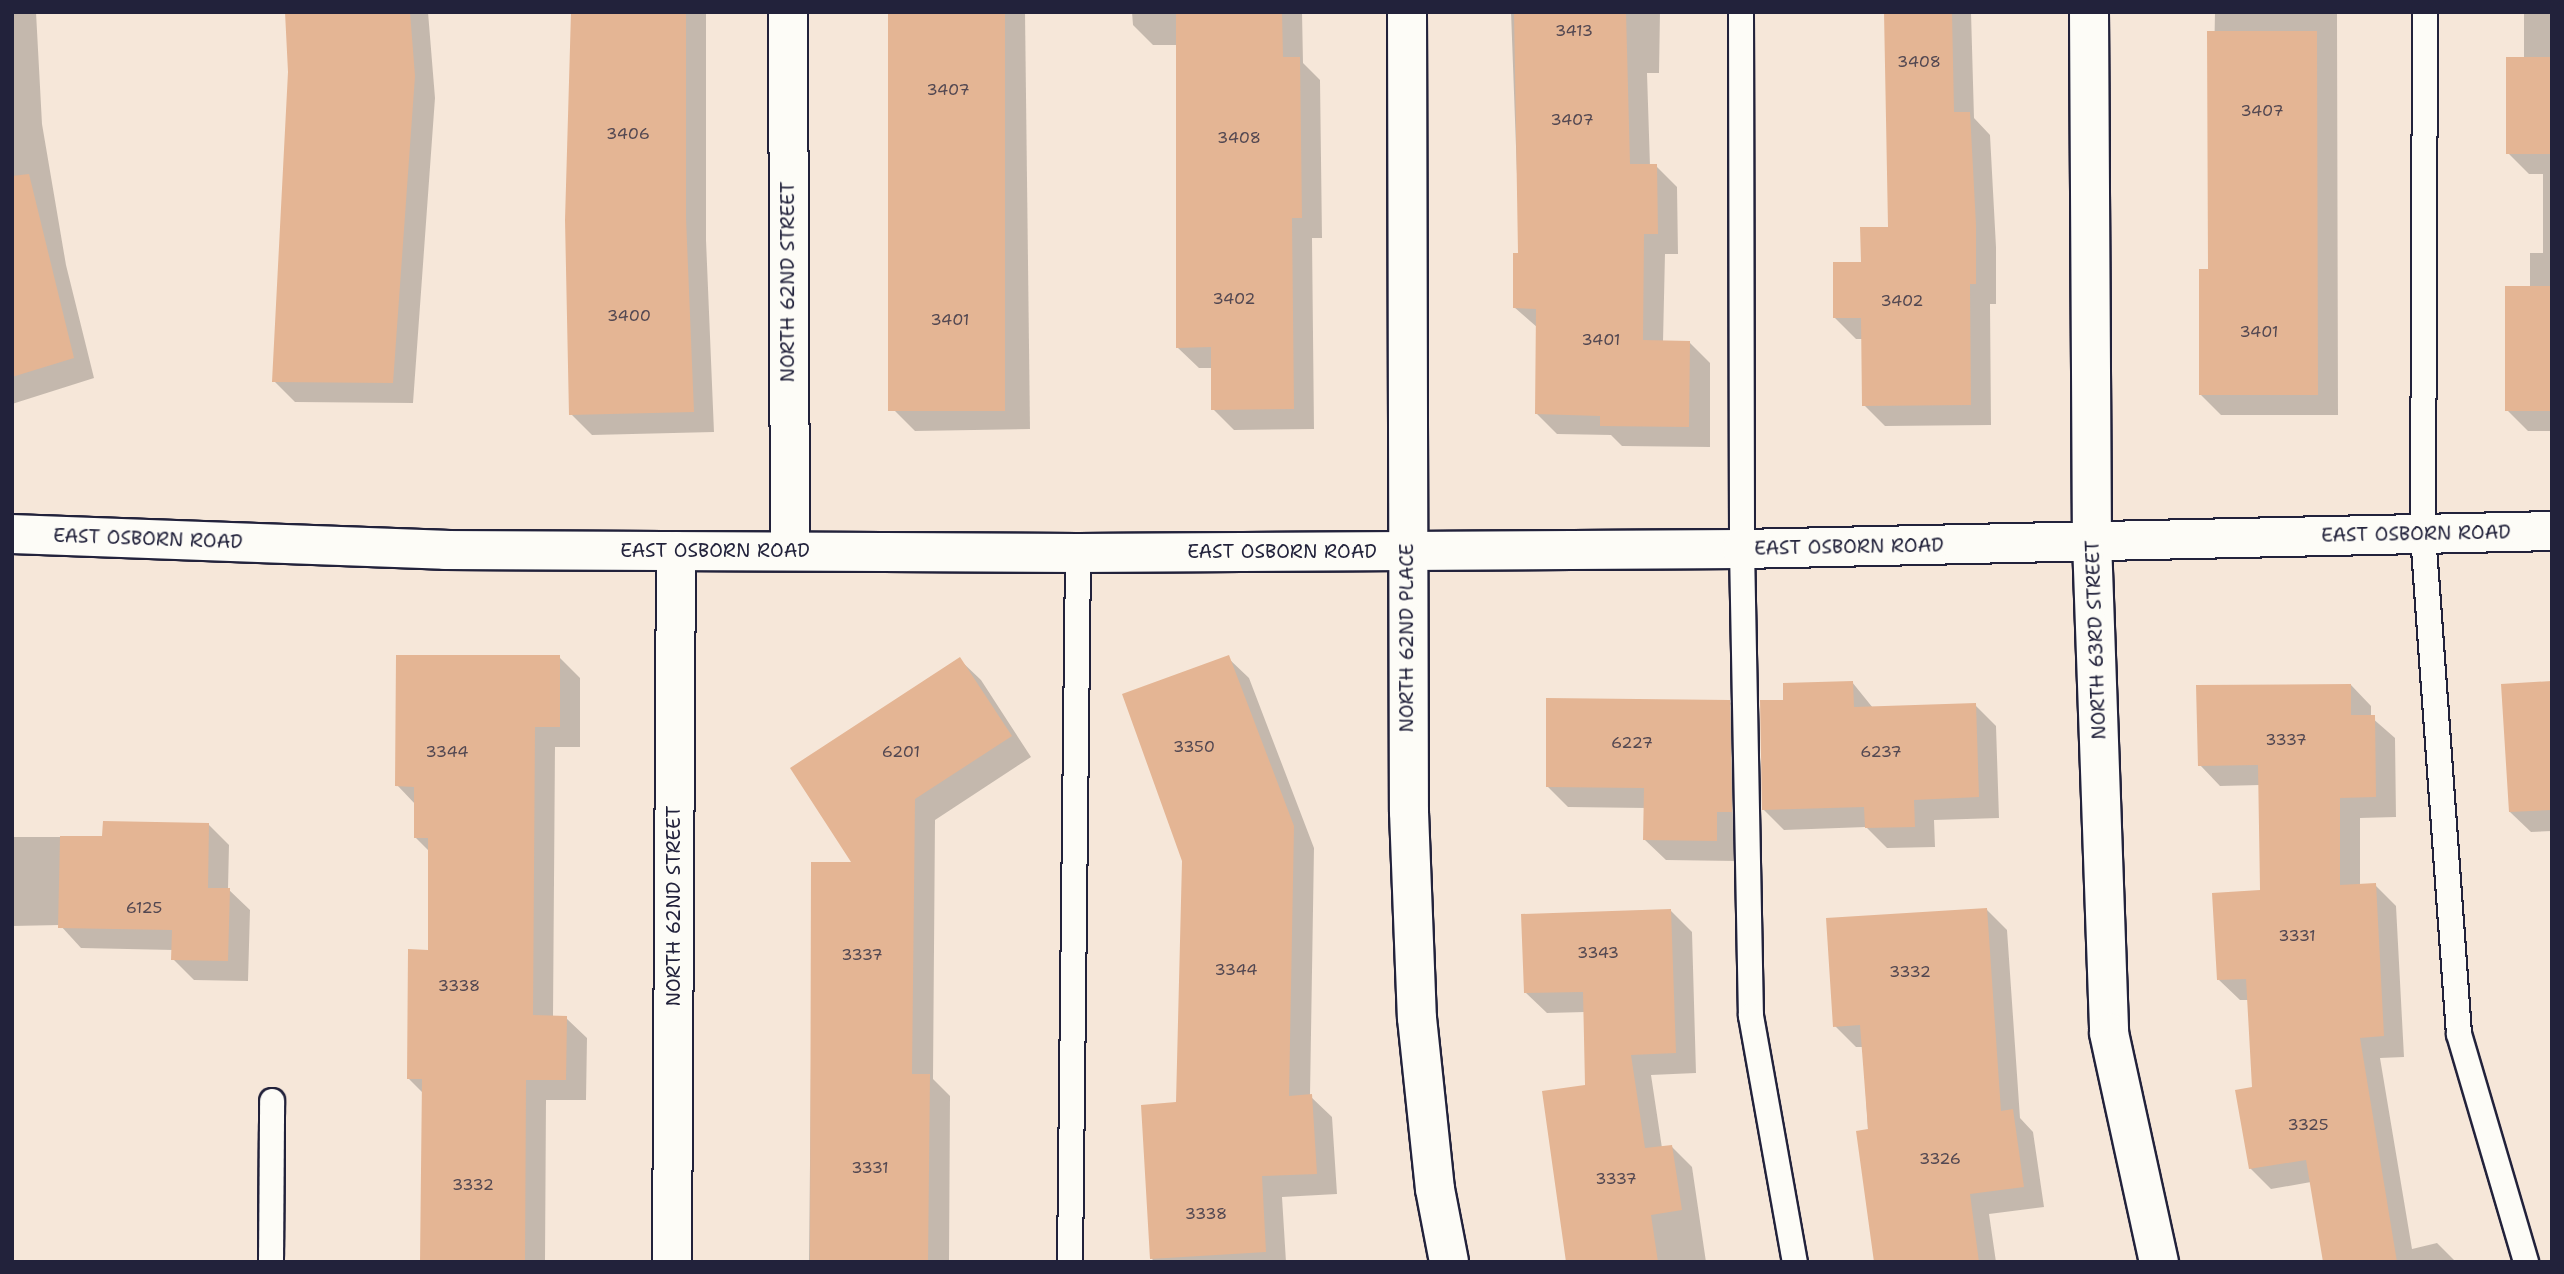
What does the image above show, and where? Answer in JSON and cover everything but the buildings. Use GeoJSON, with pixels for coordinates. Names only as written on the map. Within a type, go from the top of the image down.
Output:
{"type":"FeatureCollection","features":[{"type":"Feature","properties":{"kind":"street","name":"NORTH 62ND STREET"},"geometry":{"type":"LineString","coordinates":[[788,12],[790,551]]}},
{"type":"Feature","properties":{"kind":"street","name":"NORTH 62ND PLACE"},"geometry":{"type":"LineString","coordinates":[[1407,12],[1406,551],[1409,812],[1417,1018],[1435,1189],[1449,1262]]}},
{"type":"Feature","properties":{"kind":"street","name":"NORTH 63RD STREET"},"geometry":{"type":"LineString","coordinates":[[2089,12],[2092,541],[2109,1033],[2159,1262]]}},
{"type":"Feature","properties":{"kind":"street","name":"EAST OSBORN ROAD"},"geometry":{"type":"LineString","coordinates":[[12,534],[445,550],[1078,553],[1742,549],[2552,531]]}},
{"type":"Feature","properties":{"kind":"street","name":"NORTH 62ND STREET"},"geometry":{"type":"LineString","coordinates":[[672,1262],[676,551]]}},
{"type":"Feature","properties":{"kind":"lane"},"geometry":{"type":"LineString","coordinates":[[1741,12],[1742,549],[1751,1016],[1796,1262]]}},
{"type":"Feature","properties":{"kind":"lane"},"geometry":{"type":"LineString","coordinates":[[2425,12],[2423,534],[2459,1034],[2526,1262]]}},
{"type":"Feature","properties":{"kind":"lane"},"geometry":{"type":"LineString","coordinates":[[1070,1262],[1078,553]]}},
{"type":"Feature","properties":{"kind":"lane"},"geometry":{"type":"LineString","coordinates":[[271,1262],[272,1101]]}}]}
